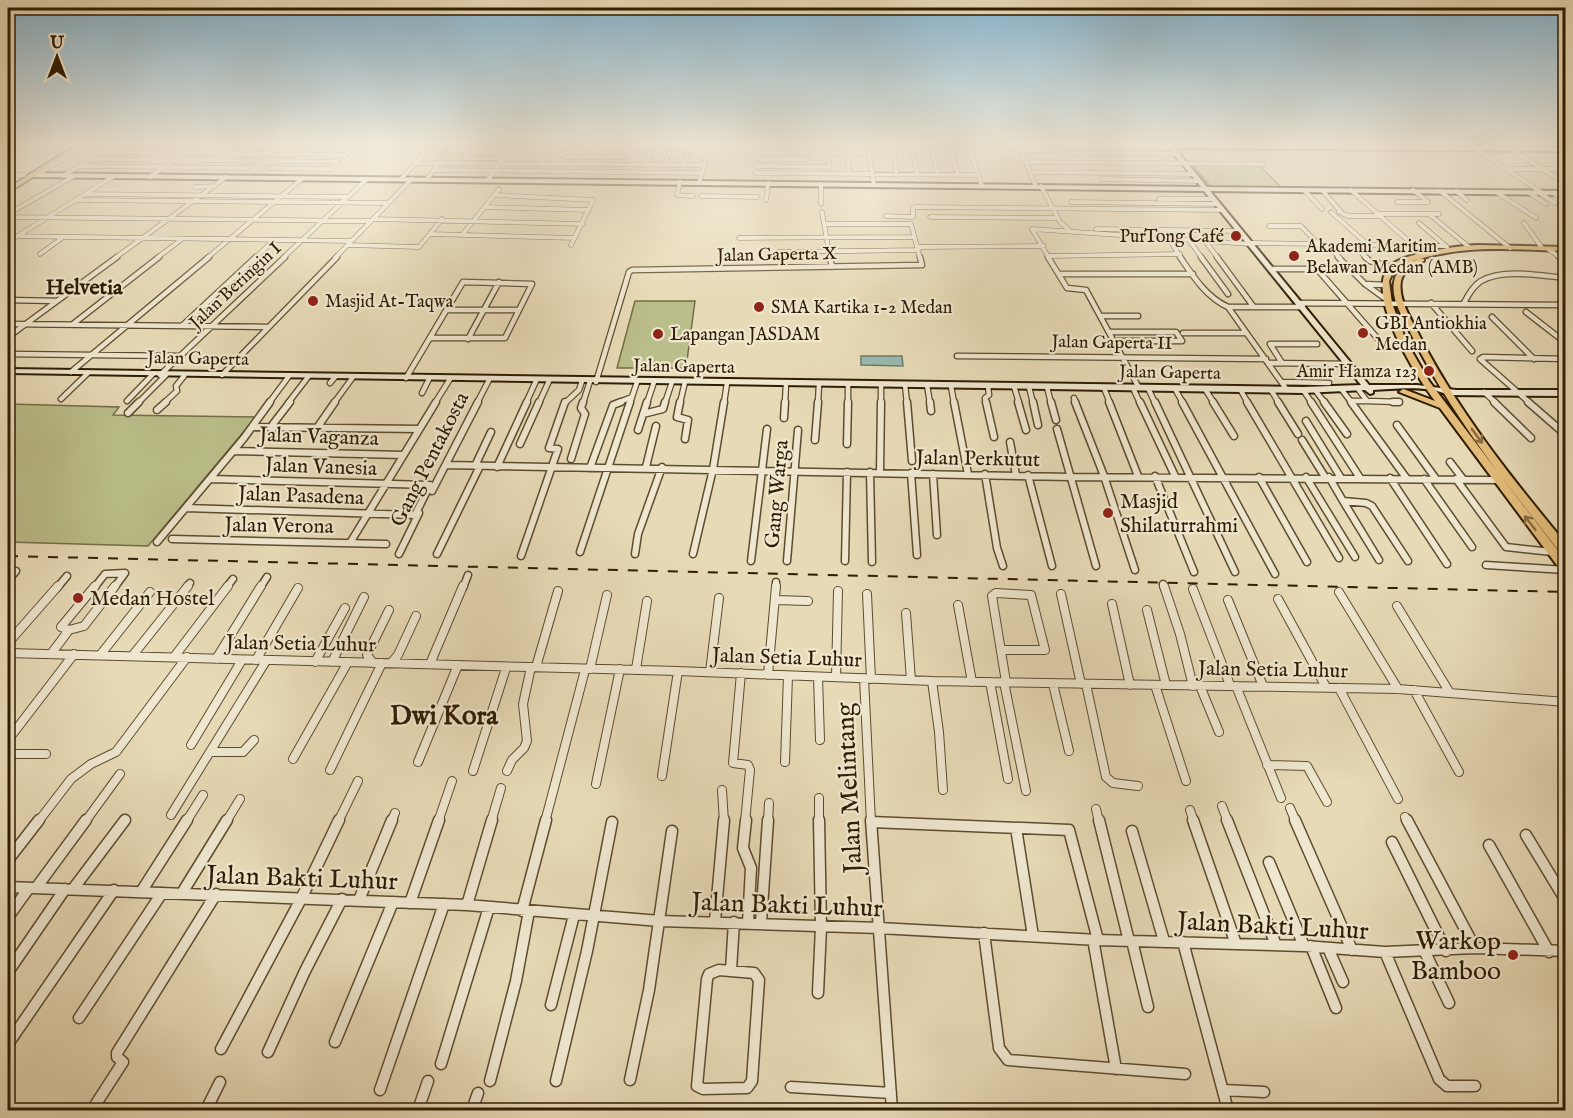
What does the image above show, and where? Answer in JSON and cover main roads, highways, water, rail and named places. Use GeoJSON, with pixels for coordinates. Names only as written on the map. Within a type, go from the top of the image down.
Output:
{"type":"FeatureCollection","features":[{"type":"Feature","properties":{"kind":"main road"},"geometry":{"type":"LineString","coordinates":[[1547,250],[1446,247],[1407,259],[1392,267],[1385,285],[1402,341],[1424,380],[1440,391],[1443,407],[1497,480],[1561,548]]}},
{"type":"Feature","properties":{"kind":"main road"},"geometry":{"type":"LineString","coordinates":[[1566,250],[1454,252],[1433,256],[1404,270],[1397,281],[1400,303],[1440,391],[1561,548],[1566,570]]}},
{"type":"Feature","properties":{"kind":"main road"},"geometry":{"type":"LineString","coordinates":[[1424,380],[1422,385],[1406,390],[1443,407]]}},
{"type":"Feature","properties":{"kind":"water"},"geometry":{"type":"Polygon","coordinates":[[[861,356],[902,356],[903,366],[861,365],[861,356]]]}},
{"type":"Feature","properties":{"kind":"railway"},"geometry":{"type":"LineString","coordinates":[[8,556],[1566,592]]}},
{"type":"Feature","properties":{"kind":"place","name":"PurTong Café"},"geometry":{"type":"Point","coordinates":[1236,236]}},
{"type":"Feature","properties":{"kind":"place","name":"Akademi Maritim Belawan Medan (AMB)"},"geometry":{"type":"Point","coordinates":[1294,256]}},
{"type":"Feature","properties":{"kind":"place","name":"Masjid At-Taqwa"},"geometry":{"type":"Point","coordinates":[313,301]}},
{"type":"Feature","properties":{"kind":"place","name":"SMA Kartika 1-2 Medan"},"geometry":{"type":"Point","coordinates":[759,307]}},
{"type":"Feature","properties":{"kind":"place","name":"GBI Antiokhia Medan"},"geometry":{"type":"Point","coordinates":[1363,333]}},
{"type":"Feature","properties":{"kind":"place","name":"Lapangan JASDAM"},"geometry":{"type":"Point","coordinates":[658,334]}},
{"type":"Feature","properties":{"kind":"place","name":"Amir Hamza 123"},"geometry":{"type":"Point","coordinates":[1429,371]}},
{"type":"Feature","properties":{"kind":"place","name":"Masjid Shilaturrahmi"},"geometry":{"type":"Point","coordinates":[1108,513]}},
{"type":"Feature","properties":{"kind":"place","name":"Medan Hostel"},"geometry":{"type":"Point","coordinates":[78,598]}},
{"type":"Feature","properties":{"kind":"place","name":"Warkop Bamboo"},"geometry":{"type":"Point","coordinates":[1513,955]}},
{"type":"Feature","properties":{"kind":"district","name":"Helvetia"},"geometry":{"type":"Point","coordinates":[84,286]}},
{"type":"Feature","properties":{"kind":"district","name":"Dwi Kora"},"geometry":{"type":"Point","coordinates":[444,715]}}]}
